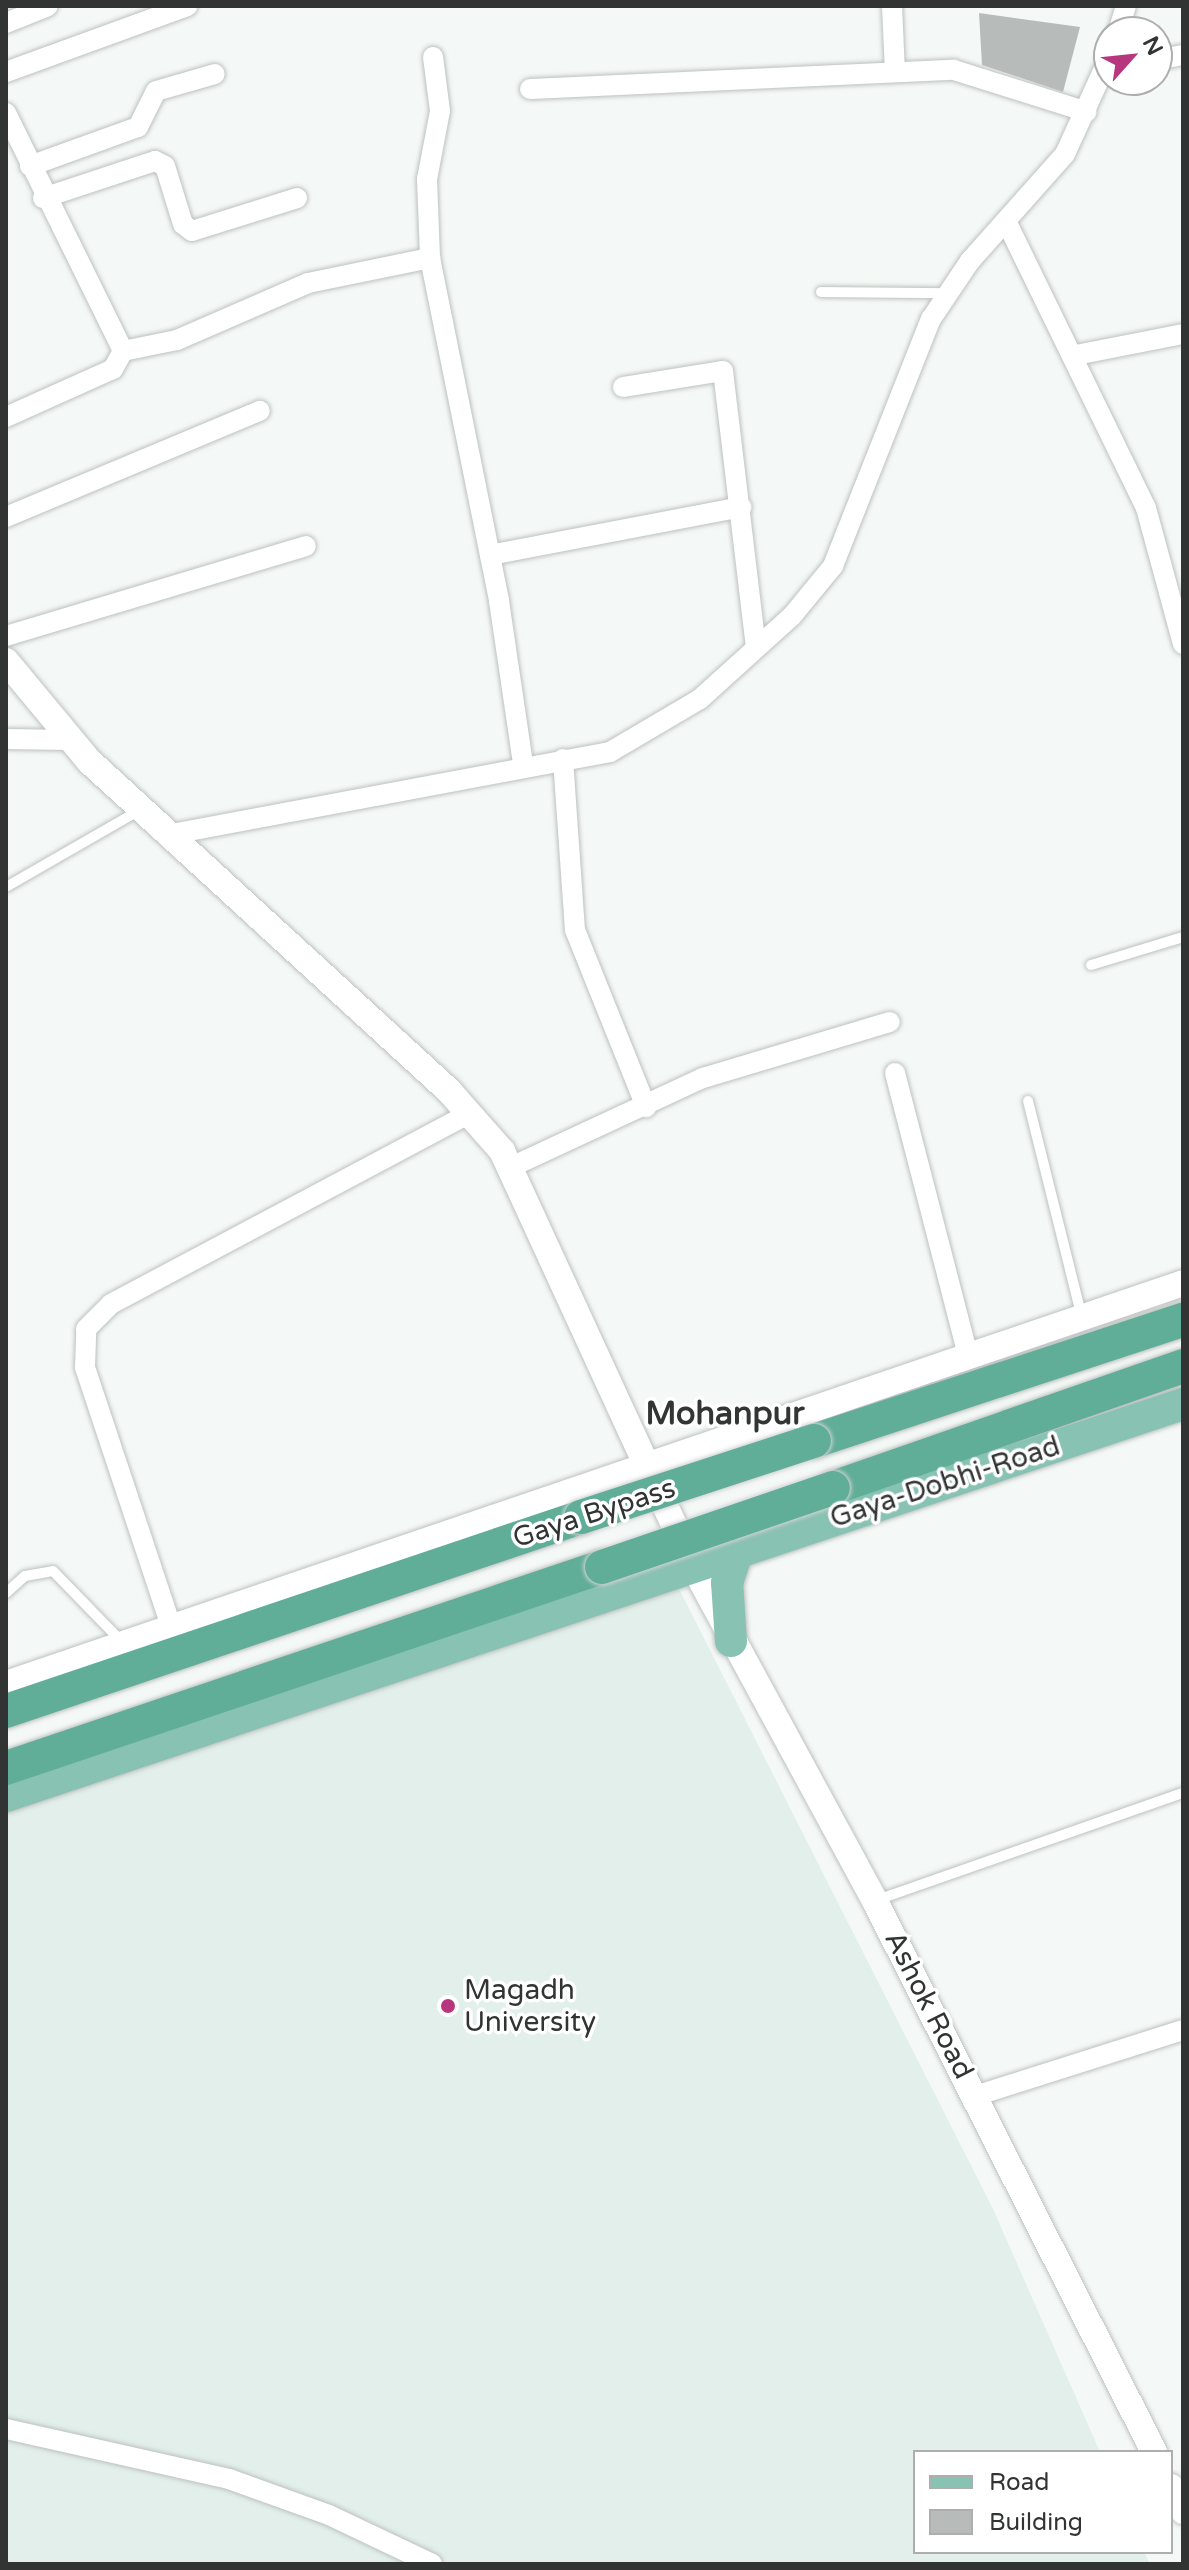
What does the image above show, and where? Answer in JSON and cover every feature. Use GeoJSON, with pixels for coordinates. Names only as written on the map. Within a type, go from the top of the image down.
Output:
{"type":"FeatureCollection","features":[{"type":"Feature","properties":{"kind":"highway","name":"Gaya Bypass"},"geometry":{"type":"LineString","coordinates":[[6,1711],[581,1517],[1183,1320]]}},
{"type":"Feature","properties":{"kind":"highway"},"geometry":{"type":"LineString","coordinates":[[6,1768],[602,1567],[1183,1366]]}},
{"type":"Feature","properties":{"kind":"main road","name":"Gaya-Dobhi-Road"},"geometry":{"type":"LineString","coordinates":[[6,1796],[738,1549],[1183,1404]]}},
{"type":"Feature","properties":{"kind":"main road"},"geometry":{"type":"LineString","coordinates":[[731,1641],[727,1583],[738,1549]]}},
{"type":"Feature","properties":{"kind":"street"},"geometry":{"type":"LineString","coordinates":[[6,23],[48,6]]}},
{"type":"Feature","properties":{"kind":"street"},"geometry":{"type":"LineString","coordinates":[[6,72],[187,6]]}},
{"type":"Feature","properties":{"kind":"street"},"geometry":{"type":"LineString","coordinates":[[892,6],[895,72]]}},
{"type":"Feature","properties":{"kind":"street"},"geometry":{"type":"LineString","coordinates":[[433,57],[440,111],[427,179],[430,258],[490,555],[523,764]]}},
{"type":"Feature","properties":{"kind":"street"},"geometry":{"type":"LineString","coordinates":[[530,89],[895,72],[971,73],[1087,112]]}},
{"type":"Feature","properties":{"kind":"street"},"geometry":{"type":"LineString","coordinates":[[30,166],[138,127],[156,91],[215,74]]}},
{"type":"Feature","properties":{"kind":"street"},"geometry":{"type":"LineString","coordinates":[[172,834],[523,764],[563,759],[636,740],[700,699],[833,566],[913,359],[946,293],[1047,180],[1094,96]]}},
{"type":"Feature","properties":{"kind":"street"},"geometry":{"type":"LineString","coordinates":[[6,113],[43,198],[123,351]]}},
{"type":"Feature","properties":{"kind":"street"},"geometry":{"type":"LineString","coordinates":[[43,198],[155,161],[165,166],[183,224],[192,231],[297,198]]}},
{"type":"Feature","properties":{"kind":"street"},"geometry":{"type":"LineString","coordinates":[[1007,223],[1076,355],[1146,508],[1183,644]]}},
{"type":"Feature","properties":{"kind":"street"},"geometry":{"type":"LineString","coordinates":[[6,417],[113,369],[123,351],[177,340],[308,283],[430,258]]}},
{"type":"Feature","properties":{"kind":"street"},"geometry":{"type":"LineString","coordinates":[[1076,355],[1183,334]]}},
{"type":"Feature","properties":{"kind":"street"},"geometry":{"type":"LineString","coordinates":[[623,387],[722,370],[756,646]]}},
{"type":"Feature","properties":{"kind":"street"},"geometry":{"type":"LineString","coordinates":[[6,517],[260,411]]}},
{"type":"Feature","properties":{"kind":"street"},"geometry":{"type":"LineString","coordinates":[[490,555],[741,507]]}},
{"type":"Feature","properties":{"kind":"street"},"geometry":{"type":"LineString","coordinates":[[6,636],[306,546]]}},
{"type":"Feature","properties":{"kind":"street","name":"Ashok Road"},"geometry":{"type":"LineString","coordinates":[[6,661],[69,740],[470,1113],[511,1167],[647,1465],[699,1562],[731,1641],[875,1901],[1153,2450]]}},
{"type":"Feature","properties":{"kind":"street"},"geometry":{"type":"LineString","coordinates":[[6,739],[69,740]]}},
{"type":"Feature","properties":{"kind":"street"},"geometry":{"type":"LineString","coordinates":[[563,759],[575,930],[646,1107]]}},
{"type":"Feature","properties":{"kind":"street"},"geometry":{"type":"LineString","coordinates":[[511,1167],[716,1073],[890,1022]]}},
{"type":"Feature","properties":{"kind":"street"},"geometry":{"type":"LineString","coordinates":[[895,1073],[968,1356]]}},
{"type":"Feature","properties":{"kind":"street"},"geometry":{"type":"LineString","coordinates":[[170,1623],[85,1367],[86,1329],[111,1304],[470,1113]]}},
{"type":"Feature","properties":{"kind":"street"},"geometry":{"type":"LineString","coordinates":[[6,1684],[170,1623],[1183,1283]]}},
{"type":"Feature","properties":{"kind":"street"},"geometry":{"type":"LineString","coordinates":[[975,2096],[1183,2030]]}},
{"type":"Feature","properties":{"kind":"street"},"geometry":{"type":"LineString","coordinates":[[6,2429],[243,2484],[432,2564]]}},
{"type":"Feature","properties":{"kind":"street"},"geometry":{"type":"LineString","coordinates":[[1173,2491],[1183,2511]]}},
{"type":"Feature","properties":{"kind":"lane"},"geometry":{"type":"LineString","coordinates":[[821,292],[946,293]]}},
{"type":"Feature","properties":{"kind":"lane"},"geometry":{"type":"LineString","coordinates":[[6,887],[142,809]]}},
{"type":"Feature","properties":{"kind":"lane"},"geometry":{"type":"LineString","coordinates":[[1091,965],[1183,937]]}},
{"type":"Feature","properties":{"kind":"lane"},"geometry":{"type":"LineString","coordinates":[[1028,1101],[1083,1318]]}},
{"type":"Feature","properties":{"kind":"lane"},"geometry":{"type":"LineString","coordinates":[[6,1593],[33,1572],[53,1571],[121,1641]]}},
{"type":"Feature","properties":{"kind":"lane"},"geometry":{"type":"LineString","coordinates":[[875,1901],[1183,1793]]}},
{"type":"Feature","properties":{"kind":"shaded area","name":"Magadh University"},"geometry":{"type":"Polygon","coordinates":[[[669,1569],[993,2209],[1099,2450],[913,2450],[913,2554],[1145,2554],[1150,2564],[6,2564],[6,1804],[669,1569]]]}},
{"type":"Feature","properties":{"kind":"building"},"geometry":{"type":"Polygon","coordinates":[[[979,13],[1080,27],[1063,92],[982,65],[979,13]]]}},
{"type":"Feature","properties":{"kind":"place","name":"Magadh University"},"geometry":{"type":"Point","coordinates":[448,2006]}},
{"type":"Feature","properties":{"kind":"district","name":"Mohanpur"},"geometry":{"type":"Point","coordinates":[725,1414]}}]}
